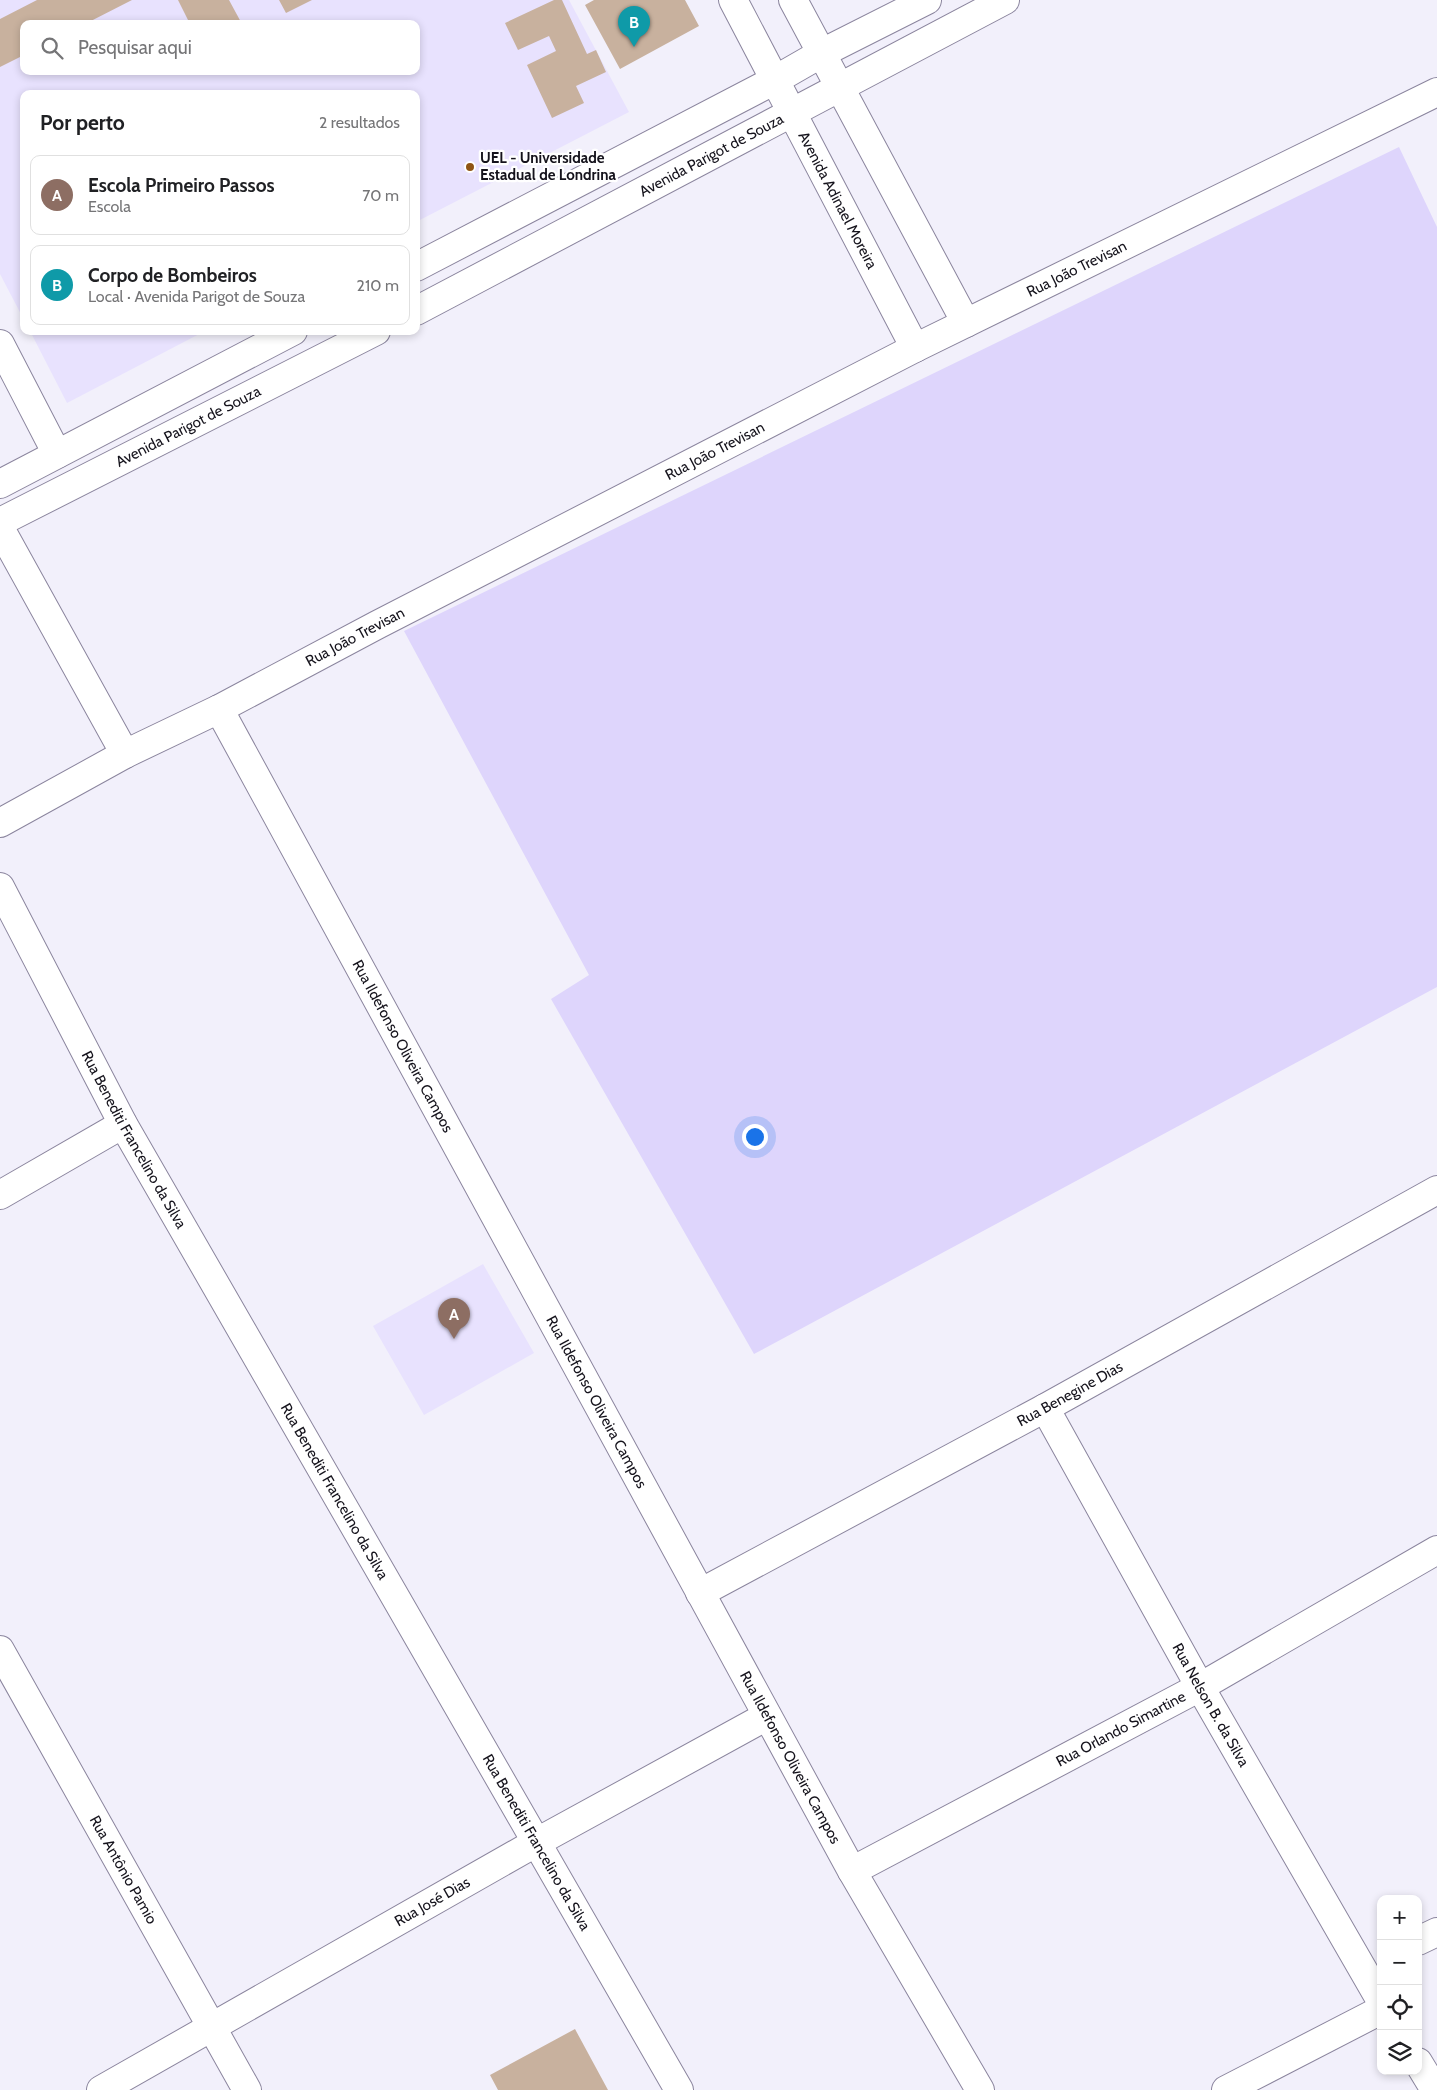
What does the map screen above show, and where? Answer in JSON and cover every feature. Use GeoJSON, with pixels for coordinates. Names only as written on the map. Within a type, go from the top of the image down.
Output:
{"type":"FeatureCollection","features":[{"type":"Feature","properties":{"kind":"street","name":"Avenida Adinael Moreira"},"geometry":{"type":"LineString","coordinates":[[733,0],[794,113],[915,348]]}},
{"type":"Feature","properties":{"kind":"street"},"geometry":{"type":"LineString","coordinates":[[793,0],[966,322]]}},
{"type":"Feature","properties":{"kind":"street"},"geometry":{"type":"LineString","coordinates":[[420,265],[775,80],[822,53],[927,0]]}},
{"type":"Feature","properties":{"kind":"street","name":"Avenida Parigot de Souza"},"geometry":{"type":"LineString","coordinates":[[420,309],[1005,0]]}},
{"type":"Feature","properties":{"kind":"street","name":"Rua João Trevisan"},"geometry":{"type":"LineString","coordinates":[[0,822],[125,754],[219,709],[386,620],[966,322],[1437,92]]}},
{"type":"Feature","properties":{"kind":"street"},"geometry":{"type":"LineString","coordinates":[[0,484],[285,335]]}},
{"type":"Feature","properties":{"kind":"street","name":"Avenida Parigot de Souza"},"geometry":{"type":"LineString","coordinates":[[0,522],[368,335]]}},
{"type":"Feature","properties":{"kind":"street"},"geometry":{"type":"LineString","coordinates":[[0,344],[57,454]]}},
{"type":"Feature","properties":{"kind":"street"},"geometry":{"type":"LineString","coordinates":[[0,528],[125,754]]}},
{"type":"Feature","properties":{"kind":"street","name":"Rua Ildefonso Oliveira Campos"},"geometry":{"type":"LineString","coordinates":[[219,709],[852,1871],[980,2090]]}},
{"type":"Feature","properties":{"kind":"street","name":"Rua Benediti Francelino da Silva"},"geometry":{"type":"LineString","coordinates":[[0,887],[123,1124],[679,2090]]}},
{"type":"Feature","properties":{"kind":"street"},"geometry":{"type":"LineString","coordinates":[[0,1195],[123,1124]]}},
{"type":"Feature","properties":{"kind":"street","name":"Rua Benegine Dias"},"geometry":{"type":"LineString","coordinates":[[700,1593],[1045,1408],[1437,1190]]}},
{"type":"Feature","properties":{"kind":"street","name":"Rua Nelson B. da Silva"},"geometry":{"type":"LineString","coordinates":[[1045,1408],[1200,1687],[1372,1966],[1377,1985]]}},
{"type":"Feature","properties":{"kind":"street","name":"Rua Orlando Simartine"},"geometry":{"type":"LineString","coordinates":[[852,1871],[1200,1687],[1437,1550]]}},
{"type":"Feature","properties":{"kind":"street","name":"Rua Antônio Pamio"},"geometry":{"type":"LineString","coordinates":[[0,1650],[248,2090]]}},
{"type":"Feature","properties":{"kind":"street","name":"Rua José Dias"},"geometry":{"type":"LineString","coordinates":[[101,2090],[537,1842],[767,1716]]}},
{"type":"Feature","properties":{"kind":"street"},"geometry":{"type":"LineString","coordinates":[[1420,1940],[1437,1932]]}},
{"type":"Feature","properties":{"kind":"street"},"geometry":{"type":"LineString","coordinates":[[1226,2090],[1377,2012]]}},
{"type":"Feature","properties":{"kind":"street"},"geometry":{"type":"LineString","coordinates":[[1422,2069],[1435,2090]]}},
{"type":"Feature","properties":{"kind":"shaded area","name":"UEL - Universidade Estadual de Londrina"},"geometry":{"type":"Polygon","coordinates":[[[0,0],[569,0],[629,112],[420,220],[420,90],[20,90],[20,312],[0,274],[0,0]]]}},
{"type":"Feature","properties":{"kind":"shaded area"},"geometry":{"type":"Polygon","coordinates":[[[1399,147],[1437,227],[1437,987],[754,1354],[551,999],[589,975],[404,631],[1399,147]]]}},
{"type":"Feature","properties":{"kind":"shaded area"},"geometry":{"type":"Polygon","coordinates":[[[32,335],[197,335],[67,403],[32,335]]]}},
{"type":"Feature","properties":{"kind":"shaded area"},"geometry":{"type":"Polygon","coordinates":[[[483,1264],[534,1353],[424,1415],[373,1326],[483,1264]]]}},
{"type":"Feature","properties":{"kind":"building"},"geometry":{"type":"Polygon","coordinates":[[[37,0],[132,0],[93,20],[20,20],[20,57],[0,67],[0,19],[37,0]]]}},
{"type":"Feature","properties":{"kind":"building"},"geometry":{"type":"Polygon","coordinates":[[[178,0],[229,0],[240,20],[188,20],[178,0]]]}},
{"type":"Feature","properties":{"kind":"building"},"geometry":{"type":"Polygon","coordinates":[[[279,0],[312,0],[286,13],[279,0]]]}},
{"type":"Feature","properties":{"kind":"building"},"geometry":{"type":"Polygon","coordinates":[[[554,0],[562,0],[587,54],[596,50],[606,72],[576,86],[584,103],[552,118],[527,65],[556,51],[549,36],[518,50],[505,23],[554,0]]]}},
{"type":"Feature","properties":{"kind":"building"},"geometry":{"type":"Polygon","coordinates":[[[594,0],[685,0],[699,26],[620,69],[585,5],[594,0]]]}},
{"type":"Feature","properties":{"kind":"building"},"geometry":{"type":"Polygon","coordinates":[[[575,2029],[608,2090],[498,2090],[490,2075],[575,2029]]]}},
{"type":"Feature","properties":{"kind":"place","name":"Corpo de Bombeiros"},"geometry":{"type":"Point","coordinates":[634,47]}},
{"type":"Feature","properties":{"kind":"place","name":"UEL - Universidade Estadual de Londrina"},"geometry":{"type":"Point","coordinates":[470,167]}},
{"type":"Feature","properties":{"kind":"place","name":"Escola Primeiro Passos"},"geometry":{"type":"Point","coordinates":[454,1339]}}]}
